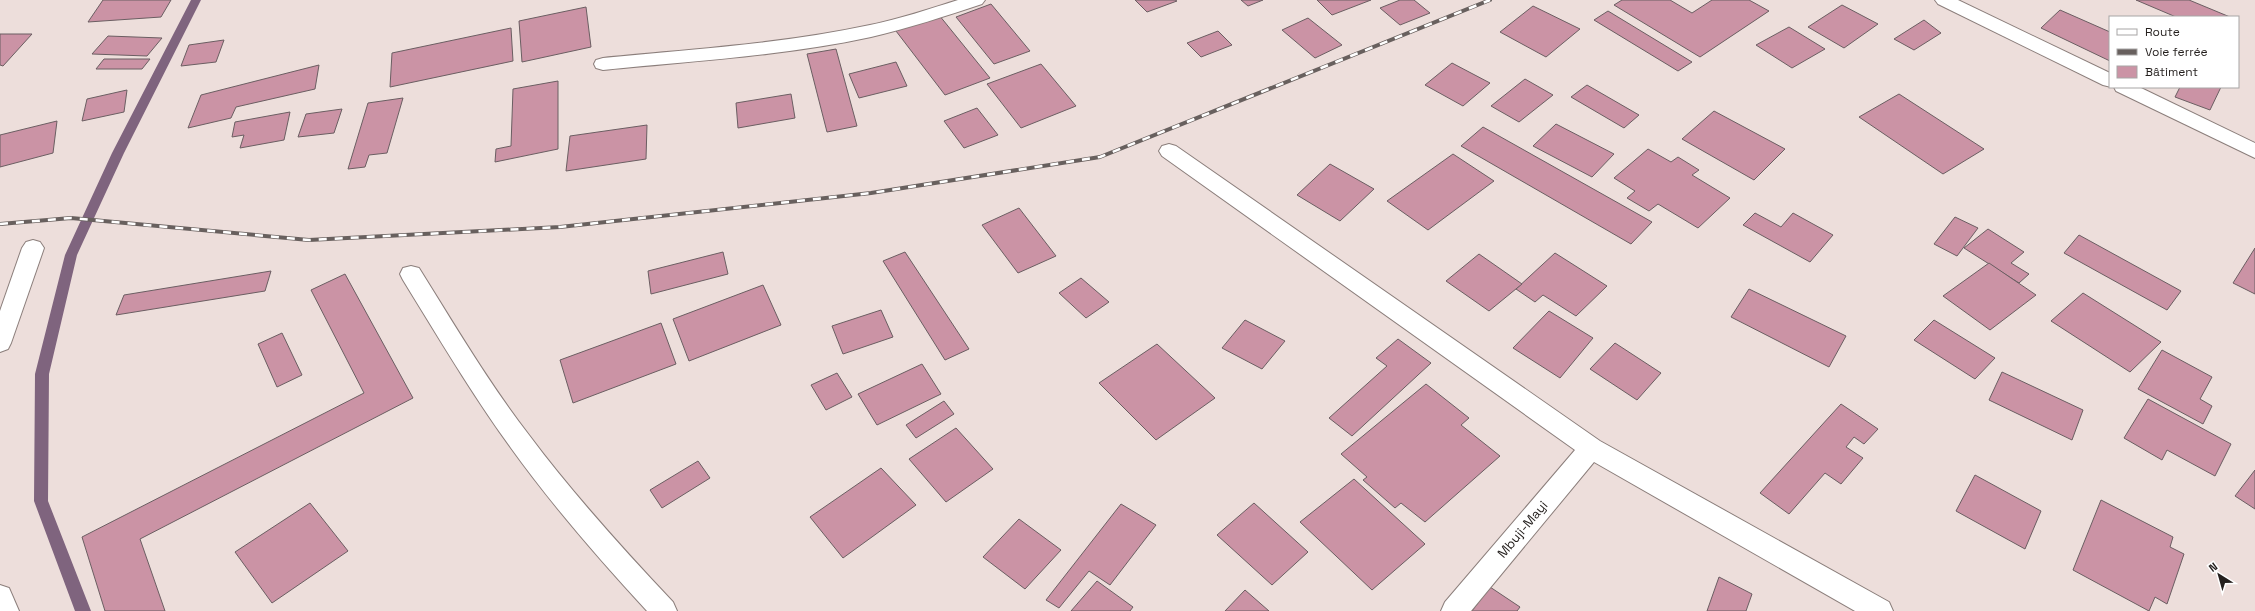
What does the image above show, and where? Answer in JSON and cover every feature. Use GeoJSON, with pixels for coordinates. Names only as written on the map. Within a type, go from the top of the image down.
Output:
{"type":"FeatureCollection","features":[{"type":"Feature","properties":{"kind":"street"},"geometry":{"type":"LineString","coordinates":[[603,64],[756,49],[817,40],[879,29],[976,0]]}},
{"type":"Feature","properties":{"kind":"street"},"geometry":{"type":"LineString","coordinates":[[1944,0],[2109,81]]}},
{"type":"Feature","properties":{"kind":"street"},"geometry":{"type":"LineString","coordinates":[[2125,88],[2255,151]]}},
{"type":"Feature","properties":{"kind":"street"},"geometry":{"type":"LineString","coordinates":[[1170,151],[1591,448],[1880,611]]}},
{"type":"Feature","properties":{"kind":"street"},"geometry":{"type":"LineString","coordinates":[[0,343],[33,248]]}},
{"type":"Feature","properties":{"kind":"street"},"geometry":{"type":"LineString","coordinates":[[411,274],[487,395],[520,442],[618,562],[664,611]]}},
{"type":"Feature","properties":{"kind":"street","name":"Mbuji-Mayi"},"geometry":{"type":"LineString","coordinates":[[1454,611],[1591,448]]}},
{"type":"Feature","properties":{"kind":"street"},"geometry":{"type":"LineString","coordinates":[[0,597],[6,611]]}},
{"type":"Feature","properties":{"kind":"building"},"geometry":{"type":"Polygon","coordinates":[[[103,0],[171,0],[161,17],[88,22],[103,0]]]}},
{"type":"Feature","properties":{"kind":"building"},"geometry":{"type":"Polygon","coordinates":[[[1135,0],[1175,0],[1177,1],[1147,12],[1135,0]]]}},
{"type":"Feature","properties":{"kind":"building"},"geometry":{"type":"Polygon","coordinates":[[[1241,0],[1263,0],[1248,6],[1241,0]]]}},
{"type":"Feature","properties":{"kind":"building"},"geometry":{"type":"Polygon","coordinates":[[[1317,0],[1371,0],[1332,15],[1317,0]]]}},
{"type":"Feature","properties":{"kind":"building"},"geometry":{"type":"Polygon","coordinates":[[[1400,0],[1414,0],[1430,13],[1400,25],[1380,8],[1400,0]]]}},
{"type":"Feature","properties":{"kind":"building"},"geometry":{"type":"Polygon","coordinates":[[[1622,0],[1670,0],[1692,13],[1712,0],[1749,0],[1769,11],[1700,57],[1614,5],[1622,0]]]}},
{"type":"Feature","properties":{"kind":"building"},"geometry":{"type":"Polygon","coordinates":[[[2136,0],[2189,0],[2228,16],[2174,16],[2136,0]]]}},
{"type":"Feature","properties":{"kind":"building"},"geometry":{"type":"Polygon","coordinates":[[[991,4],[1030,51],[994,64],[956,17],[991,4]]]}},
{"type":"Feature","properties":{"kind":"building"},"geometry":{"type":"Polygon","coordinates":[[[1842,5],[1878,24],[1844,48],[1808,27],[1842,5]]]}},
{"type":"Feature","properties":{"kind":"building"},"geometry":{"type":"Polygon","coordinates":[[[1533,6],[1580,29],[1546,57],[1500,32],[1533,6]]]}},
{"type":"Feature","properties":{"kind":"building"},"geometry":{"type":"Polygon","coordinates":[[[586,7],[591,47],[522,62],[519,21],[586,7]]]}},
{"type":"Feature","properties":{"kind":"building"},"geometry":{"type":"Polygon","coordinates":[[[2060,10],[2109,32],[2109,61],[2041,28],[2060,10]]]}},
{"type":"Feature","properties":{"kind":"building"},"geometry":{"type":"Polygon","coordinates":[[[1608,11],[1692,62],[1678,71],[1594,20],[1608,11]]]}},
{"type":"Feature","properties":{"kind":"building"},"geometry":{"type":"Polygon","coordinates":[[[939,15],[990,78],[945,95],[896,31],[939,15]]]}},
{"type":"Feature","properties":{"kind":"building"},"geometry":{"type":"Polygon","coordinates":[[[1308,18],[1342,45],[1315,58],[1282,30],[1308,18]]]}},
{"type":"Feature","properties":{"kind":"building"},"geometry":{"type":"Polygon","coordinates":[[[1924,20],[1941,33],[1914,50],[1894,39],[1924,20]]]}},
{"type":"Feature","properties":{"kind":"building"},"geometry":{"type":"Polygon","coordinates":[[[1789,27],[1825,49],[1792,68],[1756,45],[1789,27]]]}},
{"type":"Feature","properties":{"kind":"building"},"geometry":{"type":"Polygon","coordinates":[[[511,28],[513,61],[390,87],[392,53],[511,28]]]}},
{"type":"Feature","properties":{"kind":"building"},"geometry":{"type":"Polygon","coordinates":[[[1218,31],[1232,45],[1201,57],[1187,43],[1218,31]]]}},
{"type":"Feature","properties":{"kind":"building"},"geometry":{"type":"Polygon","coordinates":[[[0,34],[32,34],[3,66],[0,65],[0,34]]]}},
{"type":"Feature","properties":{"kind":"building"},"geometry":{"type":"Polygon","coordinates":[[[108,36],[162,38],[147,56],[92,54],[108,36]]]}},
{"type":"Feature","properties":{"kind":"building"},"geometry":{"type":"Polygon","coordinates":[[[224,40],[216,62],[181,66],[189,45],[224,40]]]}},
{"type":"Feature","properties":{"kind":"building"},"geometry":{"type":"Polygon","coordinates":[[[836,49],[857,126],[827,132],[807,54],[836,49]]]}},
{"type":"Feature","properties":{"kind":"building"},"geometry":{"type":"Polygon","coordinates":[[[104,59],[150,59],[142,69],[96,69],[104,59]]]}},
{"type":"Feature","properties":{"kind":"building"},"geometry":{"type":"Polygon","coordinates":[[[896,62],[907,86],[859,98],[849,74],[896,62]]]}},
{"type":"Feature","properties":{"kind":"building"},"geometry":{"type":"Polygon","coordinates":[[[1452,63],[1490,83],[1463,106],[1425,85],[1452,63]]]}},
{"type":"Feature","properties":{"kind":"building"},"geometry":{"type":"Polygon","coordinates":[[[1041,64],[1076,106],[1021,128],[987,84],[1041,64]]]}},
{"type":"Feature","properties":{"kind":"building"},"geometry":{"type":"Polygon","coordinates":[[[319,65],[315,89],[236,107],[231,118],[188,128],[201,95],[319,65]]]}},
{"type":"Feature","properties":{"kind":"building"},"geometry":{"type":"Polygon","coordinates":[[[1525,79],[1553,95],[1519,122],[1491,106],[1525,79]]]}},
{"type":"Feature","properties":{"kind":"building"},"geometry":{"type":"Polygon","coordinates":[[[558,81],[558,149],[495,162],[496,149],[511,146],[513,89],[558,81]]]}},
{"type":"Feature","properties":{"kind":"building"},"geometry":{"type":"Polygon","coordinates":[[[1587,85],[1639,115],[1624,128],[1571,97],[1587,85]]]}},
{"type":"Feature","properties":{"kind":"building"},"geometry":{"type":"Polygon","coordinates":[[[2180,88],[2221,88],[2210,110],[2175,97],[2180,88]]]}},
{"type":"Feature","properties":{"kind":"building"},"geometry":{"type":"Polygon","coordinates":[[[127,90],[124,112],[82,121],[87,99],[127,90]]]}},
{"type":"Feature","properties":{"kind":"building"},"geometry":{"type":"Polygon","coordinates":[[[791,94],[795,118],[738,128],[736,103],[791,94]]]}},
{"type":"Feature","properties":{"kind":"building"},"geometry":{"type":"Polygon","coordinates":[[[1899,94],[1984,149],[1943,174],[1859,117],[1899,94]]]}},
{"type":"Feature","properties":{"kind":"building"},"geometry":{"type":"Polygon","coordinates":[[[403,98],[387,153],[369,155],[365,167],[348,169],[368,103],[403,98]]]}},
{"type":"Feature","properties":{"kind":"building"},"geometry":{"type":"Polygon","coordinates":[[[977,108],[998,135],[964,148],[944,121],[977,108]]]}},
{"type":"Feature","properties":{"kind":"building"},"geometry":{"type":"Polygon","coordinates":[[[342,109],[334,133],[298,137],[306,114],[342,109]]]}},
{"type":"Feature","properties":{"kind":"building"},"geometry":{"type":"Polygon","coordinates":[[[1714,111],[1785,149],[1754,180],[1682,139],[1714,111]]]}},
{"type":"Feature","properties":{"kind":"building"},"geometry":{"type":"Polygon","coordinates":[[[290,112],[284,140],[240,148],[244,135],[232,137],[235,122],[290,112]]]}},
{"type":"Feature","properties":{"kind":"building"},"geometry":{"type":"Polygon","coordinates":[[[57,121],[53,153],[0,167],[0,135],[57,121]]]}},
{"type":"Feature","properties":{"kind":"building"},"geometry":{"type":"Polygon","coordinates":[[[1556,124],[1614,154],[1592,177],[1533,146],[1556,124]]]}},
{"type":"Feature","properties":{"kind":"building"},"geometry":{"type":"Polygon","coordinates":[[[647,125],[646,159],[566,171],[570,136],[647,125]]]}},
{"type":"Feature","properties":{"kind":"building"},"geometry":{"type":"Polygon","coordinates":[[[1483,127],[1652,222],[1631,244],[1461,146],[1483,127]]]}},
{"type":"Feature","properties":{"kind":"building"},"geometry":{"type":"Polygon","coordinates":[[[1648,149],[1671,162],[1678,157],[1699,170],[1692,175],[1730,198],[1698,228],[1658,204],[1649,211],[1627,198],[1635,191],[1614,178],[1648,149]]]}},
{"type":"Feature","properties":{"kind":"building"},"geometry":{"type":"Polygon","coordinates":[[[1453,154],[1494,181],[1428,230],[1387,201],[1453,154]]]}},
{"type":"Feature","properties":{"kind":"building"},"geometry":{"type":"Polygon","coordinates":[[[1330,164],[1374,189],[1340,221],[1297,195],[1330,164]]]}},
{"type":"Feature","properties":{"kind":"building"},"geometry":{"type":"Polygon","coordinates":[[[1019,208],[1056,256],[1018,273],[982,225],[1019,208]]]}},
{"type":"Feature","properties":{"kind":"building"},"geometry":{"type":"Polygon","coordinates":[[[1755,213],[1781,227],[1793,213],[1833,235],[1810,262],[1743,225],[1755,213]]]}},
{"type":"Feature","properties":{"kind":"building"},"geometry":{"type":"Polygon","coordinates":[[[1955,217],[1978,228],[1957,256],[1934,244],[1955,217]]]}},
{"type":"Feature","properties":{"kind":"building"},"geometry":{"type":"Polygon","coordinates":[[[1988,229],[2024,252],[2011,263],[2029,274],[2019,283],[1964,248],[1988,229]]]}},
{"type":"Feature","properties":{"kind":"building"},"geometry":{"type":"Polygon","coordinates":[[[2079,235],[2181,291],[2167,310],[2064,253],[2079,235]]]}},
{"type":"Feature","properties":{"kind":"building"},"geometry":{"type":"Polygon","coordinates":[[[2255,248],[2255,294],[2233,283],[2255,248]]]}},
{"type":"Feature","properties":{"kind":"building"},"geometry":{"type":"Polygon","coordinates":[[[723,252],[728,274],[651,294],[648,271],[723,252]]]}},
{"type":"Feature","properties":{"kind":"building"},"geometry":{"type":"Polygon","coordinates":[[[905,252],[969,349],[945,360],[883,261],[905,252]]]}},
{"type":"Feature","properties":{"kind":"building"},"geometry":{"type":"Polygon","coordinates":[[[1555,253],[1607,286],[1576,316],[1543,295],[1535,302],[1516,289],[1555,253]]]}},
{"type":"Feature","properties":{"kind":"building"},"geometry":{"type":"Polygon","coordinates":[[[1479,254],[1522,284],[1489,311],[1446,281],[1479,254]]]}},
{"type":"Feature","properties":{"kind":"building"},"geometry":{"type":"Polygon","coordinates":[[[1989,263],[2036,295],[1990,330],[1943,296],[1989,263]]]}},
{"type":"Feature","properties":{"kind":"building"},"geometry":{"type":"Polygon","coordinates":[[[271,271],[265,291],[116,315],[124,295],[271,271]]]}},
{"type":"Feature","properties":{"kind":"building"},"geometry":{"type":"Polygon","coordinates":[[[345,274],[413,398],[140,539],[165,611],[105,611],[82,537],[364,393],[311,290],[345,274]]]}},
{"type":"Feature","properties":{"kind":"building"},"geometry":{"type":"Polygon","coordinates":[[[1081,278],[1109,302],[1086,318],[1059,293],[1081,278]]]}},
{"type":"Feature","properties":{"kind":"building"},"geometry":{"type":"Polygon","coordinates":[[[763,285],[781,325],[689,361],[673,319],[763,285]]]}},
{"type":"Feature","properties":{"kind":"building"},"geometry":{"type":"Polygon","coordinates":[[[1749,289],[1846,336],[1829,367],[1731,317],[1749,289]]]}},
{"type":"Feature","properties":{"kind":"building"},"geometry":{"type":"Polygon","coordinates":[[[2083,293],[2161,342],[2130,372],[2051,321],[2083,293]]]}},
{"type":"Feature","properties":{"kind":"building"},"geometry":{"type":"Polygon","coordinates":[[[881,310],[893,337],[843,354],[832,326],[881,310]]]}},
{"type":"Feature","properties":{"kind":"building"},"geometry":{"type":"Polygon","coordinates":[[[1549,311],[1593,338],[1560,378],[1513,348],[1549,311]]]}},
{"type":"Feature","properties":{"kind":"building"},"geometry":{"type":"Polygon","coordinates":[[[1245,320],[1285,341],[1262,369],[1222,348],[1245,320]]]}},
{"type":"Feature","properties":{"kind":"building"},"geometry":{"type":"Polygon","coordinates":[[[1934,320],[1995,358],[1975,379],[1914,340],[1934,320]]]}},
{"type":"Feature","properties":{"kind":"building"},"geometry":{"type":"Polygon","coordinates":[[[661,323],[676,364],[573,403],[560,360],[661,323]]]}},
{"type":"Feature","properties":{"kind":"building"},"geometry":{"type":"Polygon","coordinates":[[[282,333],[302,375],[277,387],[258,344],[282,333]]]}},
{"type":"Feature","properties":{"kind":"building"},"geometry":{"type":"Polygon","coordinates":[[[1398,339],[1431,363],[1352,436],[1329,418],[1387,366],[1376,358],[1398,339]]]}},
{"type":"Feature","properties":{"kind":"building"},"geometry":{"type":"Polygon","coordinates":[[[1615,343],[1661,373],[1637,400],[1590,369],[1615,343]]]}},
{"type":"Feature","properties":{"kind":"building"},"geometry":{"type":"Polygon","coordinates":[[[1157,344],[1215,398],[1156,440],[1099,383],[1157,344]]]}},
{"type":"Feature","properties":{"kind":"building"},"geometry":{"type":"Polygon","coordinates":[[[2162,350],[2212,377],[2200,399],[2212,406],[2203,424],[2138,389],[2162,350]]]}},
{"type":"Feature","properties":{"kind":"building"},"geometry":{"type":"Polygon","coordinates":[[[922,364],[941,394],[877,425],[858,394],[922,364]]]}},
{"type":"Feature","properties":{"kind":"building"},"geometry":{"type":"Polygon","coordinates":[[[2002,372],[2083,410],[2072,440],[1989,400],[2002,372]]]}},
{"type":"Feature","properties":{"kind":"building"},"geometry":{"type":"Polygon","coordinates":[[[837,373],[852,397],[826,410],[811,385],[837,373]]]}},
{"type":"Feature","properties":{"kind":"building"},"geometry":{"type":"Polygon","coordinates":[[[1426,384],[1469,418],[1461,425],[1500,456],[1425,522],[1401,503],[1395,508],[1363,480],[1367,477],[1341,454],[1426,384]]]}},
{"type":"Feature","properties":{"kind":"building"},"geometry":{"type":"Polygon","coordinates":[[[2148,399],[2231,444],[2215,476],[2167,450],[2162,460],[2124,438],[2148,399]]]}},
{"type":"Feature","properties":{"kind":"building"},"geometry":{"type":"Polygon","coordinates":[[[944,401],[954,414],[916,438],[906,425],[944,401]]]}},
{"type":"Feature","properties":{"kind":"building"},"geometry":{"type":"Polygon","coordinates":[[[1841,404],[1878,429],[1864,444],[1854,437],[1846,447],[1863,458],[1841,484],[1825,473],[1789,514],[1760,493],[1841,404]]]}},
{"type":"Feature","properties":{"kind":"building"},"geometry":{"type":"Polygon","coordinates":[[[956,428],[993,469],[946,502],[909,459],[956,428]]]}},
{"type":"Feature","properties":{"kind":"building"},"geometry":{"type":"Polygon","coordinates":[[[698,461],[710,478],[662,508],[650,490],[698,461]]]}},
{"type":"Feature","properties":{"kind":"building"},"geometry":{"type":"Polygon","coordinates":[[[881,468],[916,505],[843,558],[810,517],[881,468]]]}},
{"type":"Feature","properties":{"kind":"building"},"geometry":{"type":"Polygon","coordinates":[[[2255,470],[2255,509],[2235,496],[2255,470]]]}},
{"type":"Feature","properties":{"kind":"building"},"geometry":{"type":"Polygon","coordinates":[[[1975,475],[2041,511],[2025,549],[1956,511],[1975,475]]]}},
{"type":"Feature","properties":{"kind":"building"},"geometry":{"type":"Polygon","coordinates":[[[1354,479],[1425,544],[1372,590],[1300,522],[1354,479]]]}},
{"type":"Feature","properties":{"kind":"building"},"geometry":{"type":"Polygon","coordinates":[[[2101,500],[2173,537],[2170,547],[2184,554],[2167,604],[2155,597],[2149,611],[2073,570],[2101,500]]]}},
{"type":"Feature","properties":{"kind":"building"},"geometry":{"type":"Polygon","coordinates":[[[310,503],[348,551],[272,603],[235,552],[310,503]]]}},
{"type":"Feature","properties":{"kind":"building"},"geometry":{"type":"Polygon","coordinates":[[[1254,503],[1308,552],[1272,585],[1217,535],[1254,503]]]}},
{"type":"Feature","properties":{"kind":"building"},"geometry":{"type":"Polygon","coordinates":[[[1121,504],[1156,525],[1110,585],[1089,571],[1059,608],[1046,600],[1121,504]]]}},
{"type":"Feature","properties":{"kind":"building"},"geometry":{"type":"Polygon","coordinates":[[[1019,519],[1061,550],[1025,589],[983,557],[1019,519]]]}},
{"type":"Feature","properties":{"kind":"building"},"geometry":{"type":"Polygon","coordinates":[[[1719,577],[1752,594],[1746,611],[1707,611],[1719,577]]]}},
{"type":"Feature","properties":{"kind":"building"},"geometry":{"type":"Polygon","coordinates":[[[1097,581],[1133,607],[1130,611],[1071,611],[1097,581]]]}},
{"type":"Feature","properties":{"kind":"building"},"geometry":{"type":"Polygon","coordinates":[[[1490,587],[1520,607],[1517,611],[1472,611],[1490,587]]]}},
{"type":"Feature","properties":{"kind":"building"},"geometry":{"type":"Polygon","coordinates":[[[1245,590],[1269,611],[1225,611],[1245,590]]]}},
{"type":"Feature","properties":{"kind":"waterway"},"geometry":{"type":"LineString","coordinates":[[83,611],[41,501],[42,374],[71,255],[118,153],[196,0]]}},
{"type":"Feature","properties":{"kind":"railway"},"geometry":{"type":"LineString","coordinates":[[0,224],[71,218],[309,240],[560,227],[871,193],[1100,157],[1490,0]]}}]}
